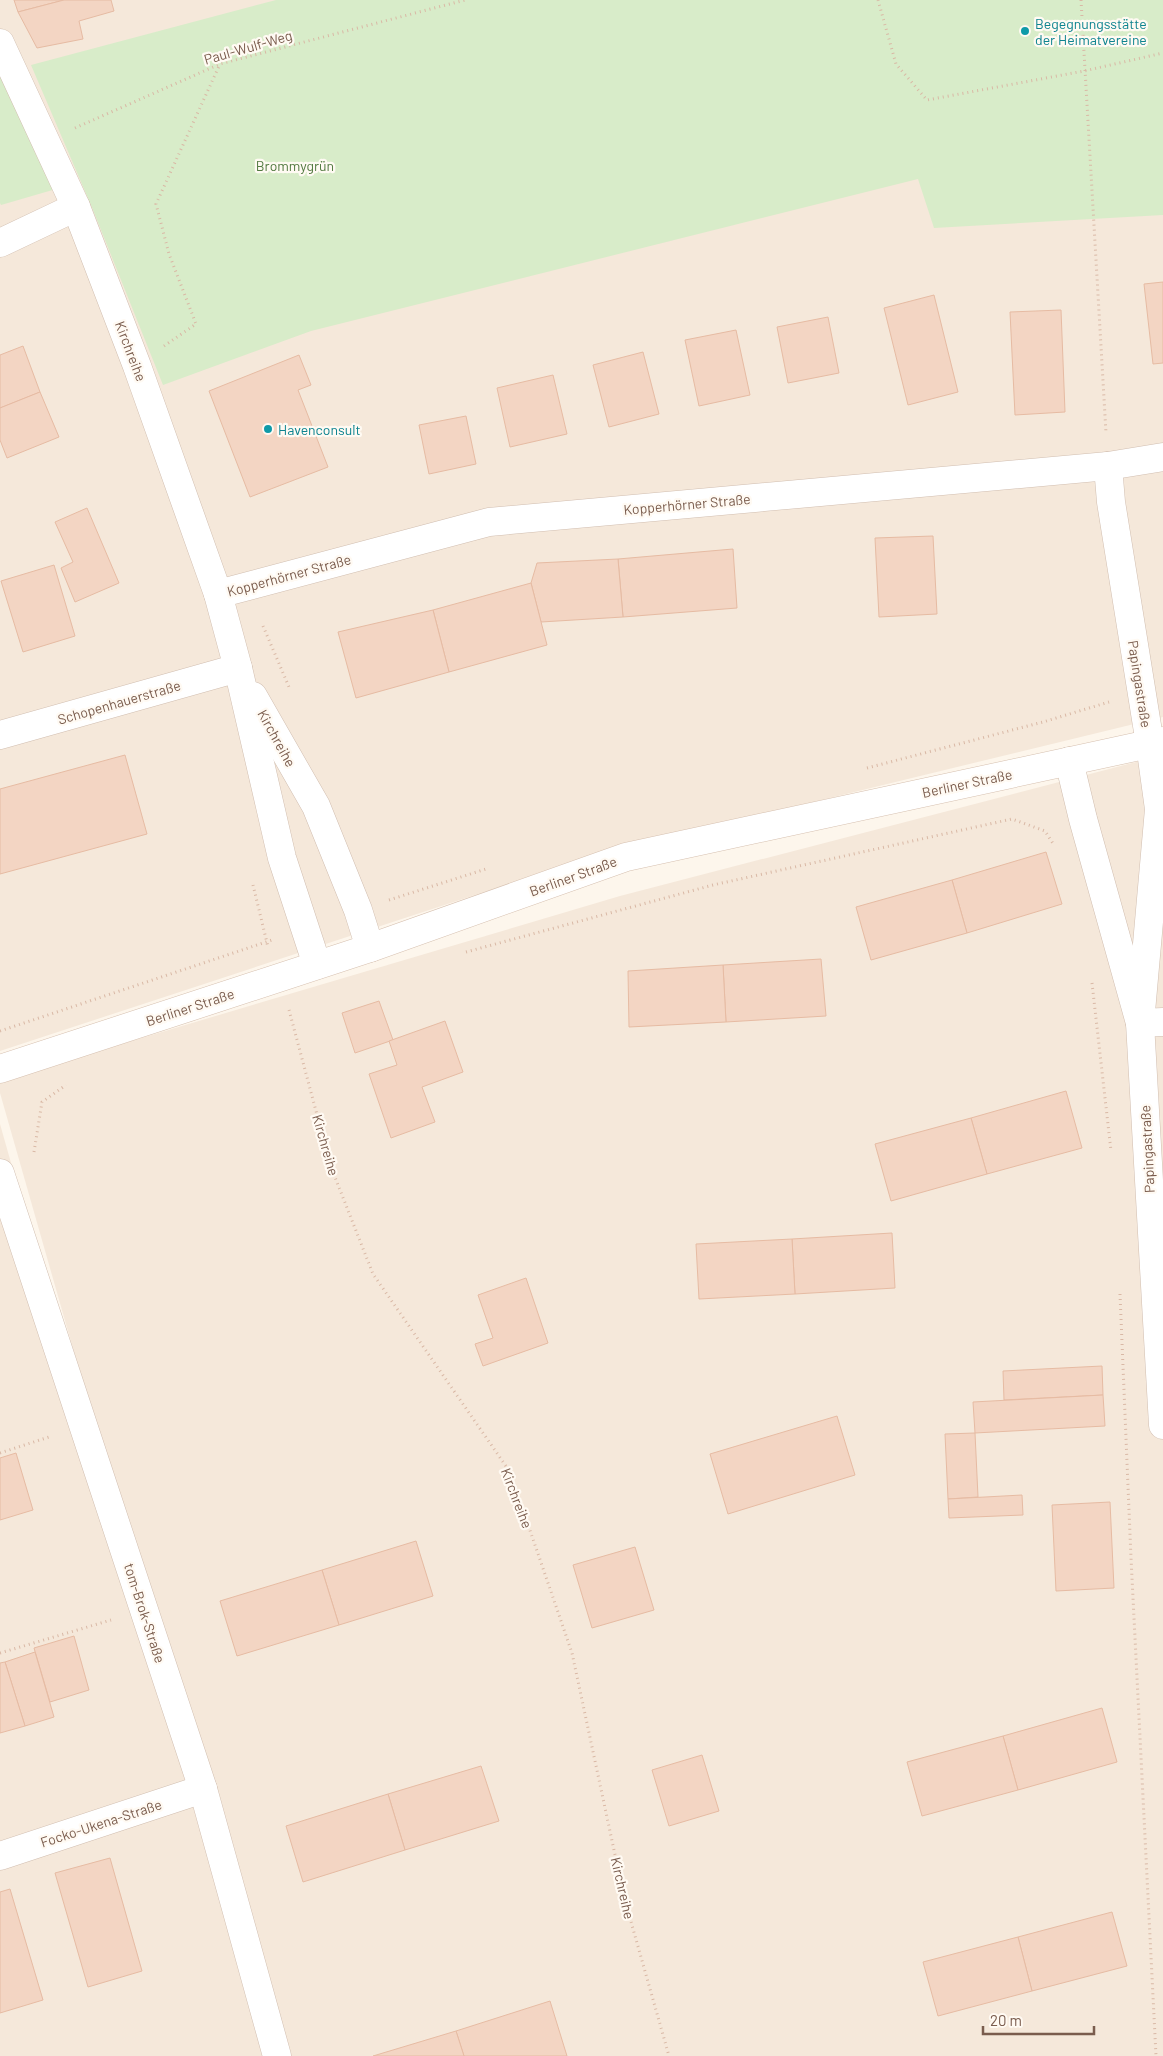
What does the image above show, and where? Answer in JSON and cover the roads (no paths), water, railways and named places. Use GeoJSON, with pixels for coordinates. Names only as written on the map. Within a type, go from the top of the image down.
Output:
{"type":"FeatureCollection","features":[{"type":"Feature","properties":{"kind":"street","name":"Kirchreihe"},"geometry":{"type":"LineString","coordinates":[[0,43],[76,207],[137,366],[218,594],[238,668],[282,858],[317,965]]}},
{"type":"Feature","properties":{"kind":"street"},"geometry":{"type":"LineString","coordinates":[[0,243],[76,207]]}},
{"type":"Feature","properties":{"kind":"street","name":"Kopperhörner Straße"},"geometry":{"type":"LineString","coordinates":[[218,594],[489,522],[1108,466],[1163,457]]}},
{"type":"Feature","properties":{"kind":"street","name":"Papingastraße"},"geometry":{"type":"LineString","coordinates":[[1108,466],[1111,502],[1157,742],[1159,809],[1152,1022],[1163,1425]]}},
{"type":"Feature","properties":{"kind":"street","name":"Kirchreihe"},"geometry":{"type":"LineString","coordinates":[[238,668],[316,806],[358,910],[370,948]]}},
{"type":"Feature","properties":{"kind":"street","name":"Schopenhauerstraße"},"geometry":{"type":"LineString","coordinates":[[0,735],[238,668]]}},
{"type":"Feature","properties":{"kind":"street","name":"Berliner Straße"},"geometry":{"type":"LineString","coordinates":[[0,1070],[370,948],[626,857],[1157,742]]}},
{"type":"Feature","properties":{"kind":"street","name":"Papingastraße"},"geometry":{"type":"LineString","coordinates":[[1069,761],[1083,819],[1152,1022]]}},
{"type":"Feature","properties":{"kind":"street","name":"tom-Brok-Straße"},"geometry":{"type":"LineString","coordinates":[[0,1173],[202,1789],[277,2056]]}},
{"type":"Feature","properties":{"kind":"street","name":"Focko-Ukena-Straße"},"geometry":{"type":"LineString","coordinates":[[0,1856],[202,1789]]}},
{"type":"Feature","properties":{"kind":"place","name":"Begegnungsstätte der Heimatvereine"},"geometry":{"type":"Point","coordinates":[1025,31]}},
{"type":"Feature","properties":{"kind":"place","name":"Havenconsult"},"geometry":{"type":"Point","coordinates":[268,429]}},
{"type":"Feature","properties":{"kind":"park label","name":"Brommygrün"},"geometry":{"type":"Point","coordinates":[295,165]}}]}
